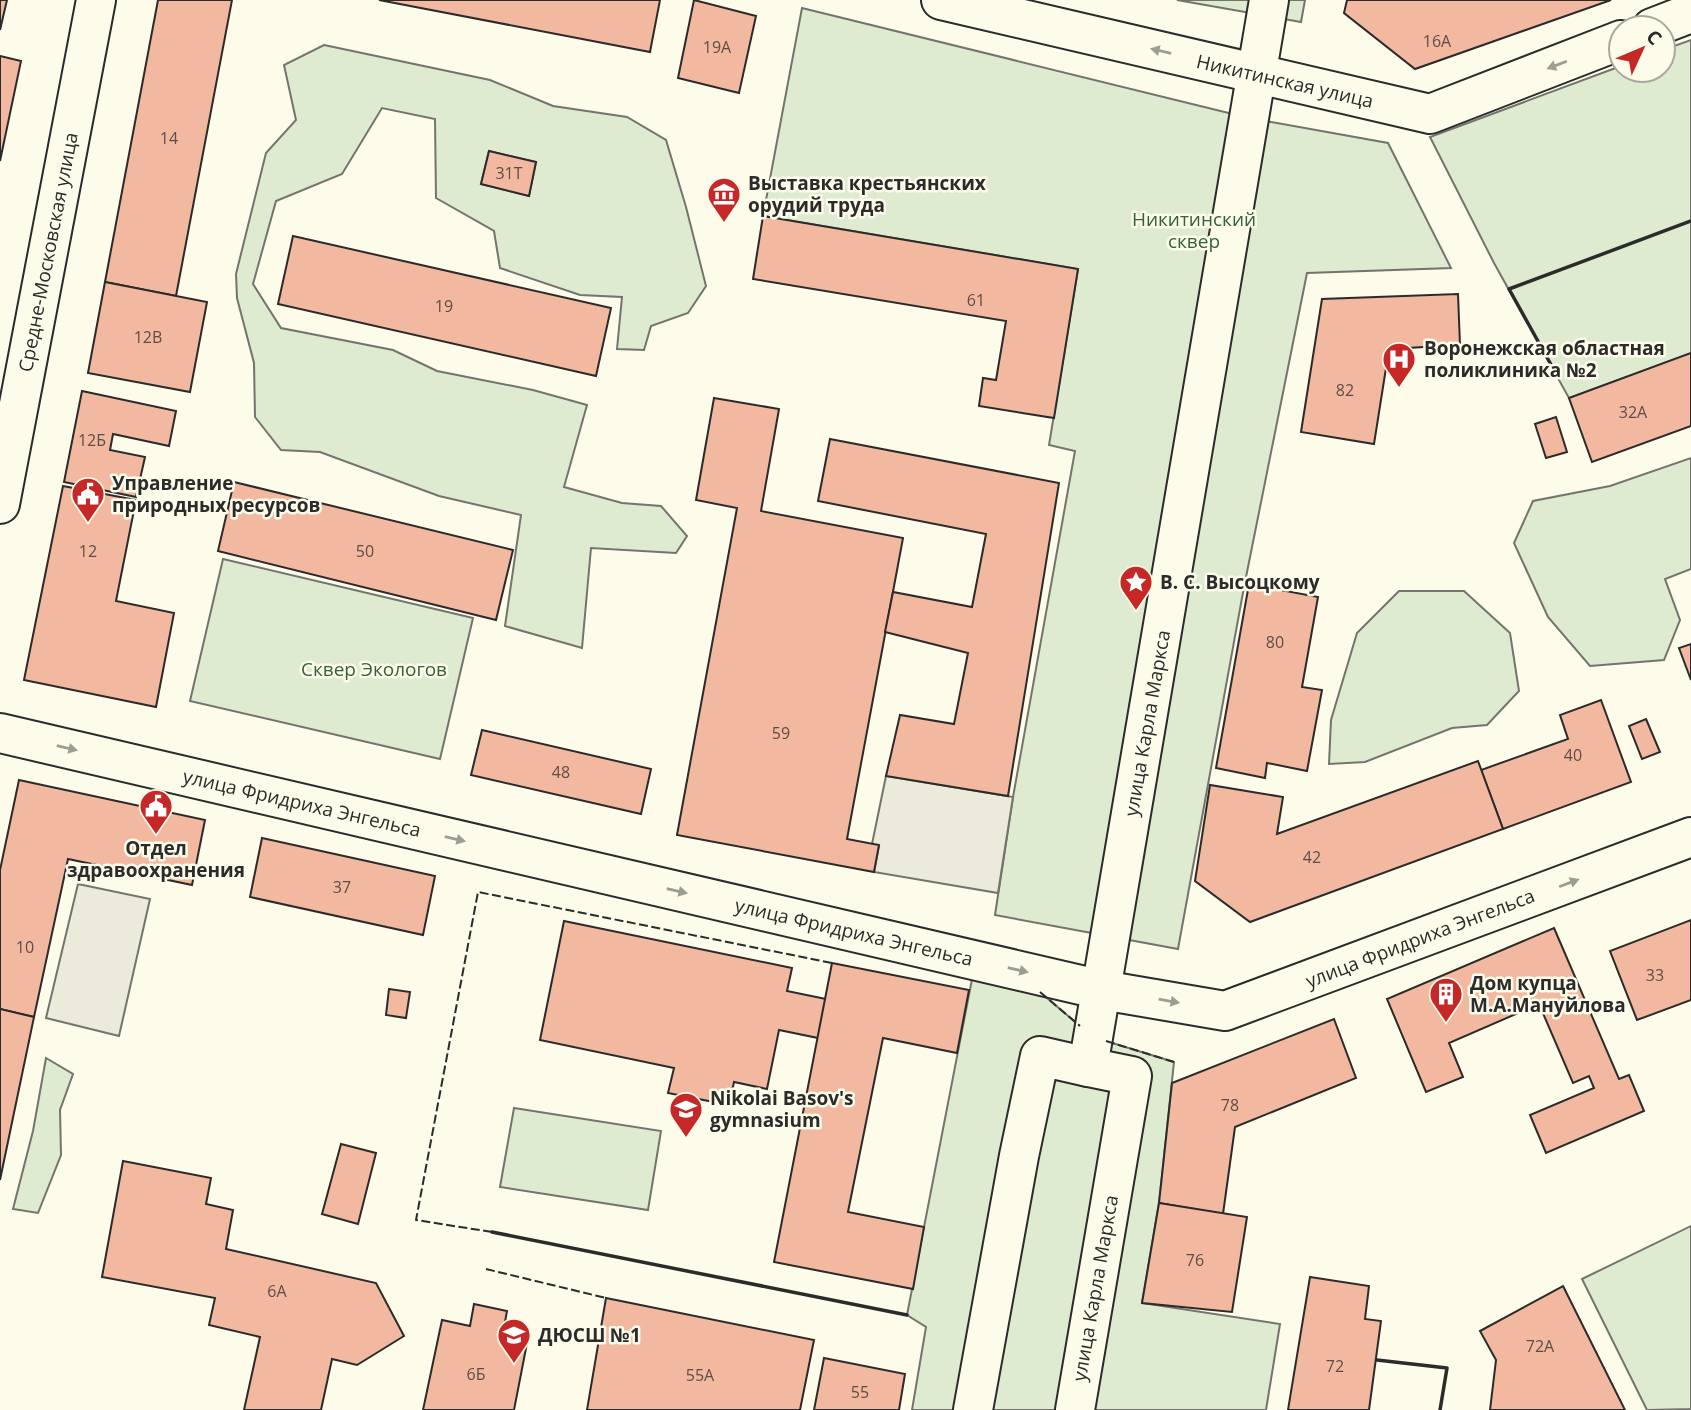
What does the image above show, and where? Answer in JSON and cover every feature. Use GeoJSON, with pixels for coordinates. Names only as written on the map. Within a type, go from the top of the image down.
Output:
{"type":"FeatureCollection","features":[{"type":"Feature","properties":{"kind":"street","name":"Средне-Московская улица"},"geometry":{"type":"LineString","coordinates":[[0,504],[96,0]]}},
{"type":"Feature","properties":{"kind":"street","name":"Никитинская улица"},"geometry":{"type":"LineString","coordinates":[[941,0],[1430,114],[1607,45]]}},
{"type":"Feature","properties":{"kind":"street","name":"улица Карла Маркса"},"geometry":{"type":"LineString","coordinates":[[1074,1410],[1132,1076],[1088,1067],[1269,0]]}},
{"type":"Feature","properties":{"kind":"street","name":"улица Фридриха Энгельса"},"geometry":{"type":"LineString","coordinates":[[0,733],[1102,990],[1225,1011],[1691,837]]}},
{"type":"Feature","properties":{"kind":"street"},"geometry":{"type":"LineString","coordinates":[[973,1410],[1040,1056],[1088,1067]]}},
{"type":"Feature","properties":{"kind":"green space"},"geometry":{"type":"Polygon","coordinates":[[[1177,0],[1305,0],[1301,22],[1177,0]]]}},
{"type":"Feature","properties":{"kind":"green space","name":"Никитинский сквер"},"geometry":{"type":"Polygon","coordinates":[[[802,8],[1249,118],[1388,143],[1451,268],[1307,273],[1244,587],[1178,949],[995,915],[1013,797],[1075,451],[1049,445],[1078,269],[763,216],[802,8]]]}},
{"type":"Feature","properties":{"kind":"green space"},"geometry":{"type":"Polygon","coordinates":[[[1691,40],[1691,353],[1569,398],[1494,263],[1430,137],[1607,71],[1607,84],[1677,84],[1677,45],[1691,40]]]}},
{"type":"Feature","properties":{"kind":"green space"},"geometry":{"type":"Polygon","coordinates":[[[324,45],[490,80],[553,106],[627,117],[666,140],[706,286],[688,313],[651,326],[644,350],[617,349],[622,297],[580,295],[500,268],[494,231],[436,198],[435,119],[382,108],[342,174],[276,201],[253,284],[281,328],[393,350],[437,371],[533,390],[587,405],[564,487],[622,503],[661,506],[687,536],[676,553],[591,548],[582,648],[505,626],[521,515],[439,496],[320,452],[281,450],[255,417],[254,363],[237,298],[236,274],[266,153],[296,120],[284,65],[324,45]],[[489,151],[481,184],[529,196],[536,162],[489,151]]]}},
{"type":"Feature","properties":{"kind":"green space"},"geometry":{"type":"Polygon","coordinates":[[[1691,458],[1691,569],[1665,579],[1680,620],[1664,660],[1590,666],[1548,617],[1514,543],[1533,501],[1610,486],[1691,458]]]}},
{"type":"Feature","properties":{"kind":"green space","name":"Сквер Экологов"},"geometry":{"type":"Polygon","coordinates":[[[223,559],[473,618],[440,759],[190,701],[223,559]]]}},
{"type":"Feature","properties":{"kind":"green space"},"geometry":{"type":"Polygon","coordinates":[[[1399,591],[1464,591],[1510,633],[1519,691],[1487,725],[1452,728],[1365,762],[1329,764],[1331,720],[1357,633],[1399,591]]]}},
{"type":"Feature","properties":{"kind":"green space"},"geometry":{"type":"Polygon","coordinates":[[[973,974],[1034,987],[1093,1037],[1174,1062],[1159,1203],[1142,1303],[1280,1324],[1266,1410],[912,1410],[926,1327],[907,1315],[973,974]]]}},
{"type":"Feature","properties":{"kind":"green space"},"geometry":{"type":"Polygon","coordinates":[[[46,1058],[73,1074],[60,1110],[61,1155],[38,1213],[13,1209],[33,1131],[46,1058]]]}},
{"type":"Feature","properties":{"kind":"green space"},"geometry":{"type":"Polygon","coordinates":[[[514,1108],[661,1131],[648,1210],[500,1187],[514,1108]]]}},
{"type":"Feature","properties":{"kind":"green space"},"geometry":{"type":"Polygon","coordinates":[[[1691,1226],[1691,1409],[1647,1410],[1582,1279],[1691,1226]]]}},
{"type":"Feature","properties":{"kind":"shaded area"},"geometry":{"type":"Polygon","coordinates":[[[886,776],[1013,797],[998,893],[874,872],[879,846],[872,844],[886,776]]]}},
{"type":"Feature","properties":{"kind":"shaded area"},"geometry":{"type":"Polygon","coordinates":[[[78,884],[150,899],[119,1036],[46,1018],[78,884]]]}},
{"type":"Feature","properties":{"kind":"building"},"geometry":{"type":"Polygon","coordinates":[[[0,0],[7,0],[0,30],[0,0]]]}},
{"type":"Feature","properties":{"kind":"building"},"geometry":{"type":"Polygon","coordinates":[[[158,0],[232,0],[176,296],[105,282],[158,0]]]}},
{"type":"Feature","properties":{"kind":"building"},"geometry":{"type":"Polygon","coordinates":[[[379,0],[660,0],[650,52],[379,0]]]}},
{"type":"Feature","properties":{"kind":"building"},"geometry":{"type":"Polygon","coordinates":[[[694,0],[756,16],[739,93],[678,78],[694,0]]]}},
{"type":"Feature","properties":{"kind":"building"},"geometry":{"type":"Polygon","coordinates":[[[1347,0],[1611,0],[1415,69],[1344,13],[1347,0]]]}},
{"type":"Feature","properties":{"kind":"building"},"geometry":{"type":"Polygon","coordinates":[[[0,56],[21,61],[0,161],[0,56]]]}},
{"type":"Feature","properties":{"kind":"building"},"geometry":{"type":"Polygon","coordinates":[[[489,151],[536,162],[529,196],[481,184],[489,151]]]}},
{"type":"Feature","properties":{"kind":"building"},"geometry":{"type":"Polygon","coordinates":[[[763,216],[1078,269],[1054,418],[979,406],[983,378],[996,380],[1006,321],[753,279],[763,216]]]}},
{"type":"Feature","properties":{"kind":"building"},"geometry":{"type":"Polygon","coordinates":[[[293,236],[611,308],[596,376],[278,304],[293,236]]]}},
{"type":"Feature","properties":{"kind":"building"},"geometry":{"type":"Polygon","coordinates":[[[105,282],[207,302],[190,392],[88,373],[105,282]]]}},
{"type":"Feature","properties":{"kind":"building"},"geometry":{"type":"Polygon","coordinates":[[[1458,294],[1460,345],[1389,349],[1374,444],[1301,432],[1322,299],[1458,294]]]}},
{"type":"Feature","properties":{"kind":"building"},"geometry":{"type":"Polygon","coordinates":[[[1691,353],[1691,426],[1592,462],[1569,398],[1691,353]]]}},
{"type":"Feature","properties":{"kind":"building"},"geometry":{"type":"Polygon","coordinates":[[[82,391],[176,411],[169,446],[113,434],[110,450],[145,457],[136,497],[64,482],[82,391]]]}},
{"type":"Feature","properties":{"kind":"building"},"geometry":{"type":"Polygon","coordinates":[[[714,398],[779,409],[761,511],[903,538],[847,839],[879,845],[874,872],[677,835],[737,508],[696,500],[714,398]]]}},
{"type":"Feature","properties":{"kind":"building"},"geometry":{"type":"Polygon","coordinates":[[[1556,417],[1567,452],[1546,458],[1535,424],[1556,417]]]}},
{"type":"Feature","properties":{"kind":"building"},"geometry":{"type":"Polygon","coordinates":[[[830,439],[1059,483],[1008,796],[886,776],[900,715],[954,724],[968,653],[885,632],[893,592],[972,607],[986,534],[818,501],[830,439]]]}},
{"type":"Feature","properties":{"kind":"building"},"geometry":{"type":"Polygon","coordinates":[[[234,482],[513,550],[496,620],[218,551],[234,482]]]}},
{"type":"Feature","properties":{"kind":"building"},"geometry":{"type":"Polygon","coordinates":[[[63,486],[136,500],[116,601],[174,613],[156,707],[24,680],[63,486]]]}},
{"type":"Feature","properties":{"kind":"building"},"geometry":{"type":"Polygon","coordinates":[[[1249,584],[1318,597],[1302,687],[1322,690],[1307,771],[1267,763],[1265,778],[1216,768],[1249,584]]]}},
{"type":"Feature","properties":{"kind":"building"},"geometry":{"type":"Polygon","coordinates":[[[1691,644],[1691,680],[1679,648],[1691,644]]]}},
{"type":"Feature","properties":{"kind":"building"},"geometry":{"type":"Polygon","coordinates":[[[1601,700],[1631,782],[1503,829],[1481,770],[1568,739],[1560,715],[1601,700]]]}},
{"type":"Feature","properties":{"kind":"building"},"geometry":{"type":"Polygon","coordinates":[[[1646,719],[1660,752],[1642,759],[1629,726],[1646,719]]]}},
{"type":"Feature","properties":{"kind":"building"},"geometry":{"type":"Polygon","coordinates":[[[482,730],[651,769],[641,814],[471,775],[482,730]]]}},
{"type":"Feature","properties":{"kind":"building"},"geometry":{"type":"Polygon","coordinates":[[[1478,761],[1503,829],[1250,922],[1195,881],[1210,785],[1283,797],[1277,834],[1478,761]]]}},
{"type":"Feature","properties":{"kind":"building"},"geometry":{"type":"Polygon","coordinates":[[[19,780],[205,820],[192,885],[68,859],[34,1017],[0,1009],[0,870],[19,780]]]}},
{"type":"Feature","properties":{"kind":"building"},"geometry":{"type":"Polygon","coordinates":[[[262,838],[435,876],[423,935],[250,897],[262,838]]]}},
{"type":"Feature","properties":{"kind":"building"},"geometry":{"type":"Polygon","coordinates":[[[1691,920],[1691,1000],[1637,1020],[1610,951],[1691,920]]]}},
{"type":"Feature","properties":{"kind":"building"},"geometry":{"type":"Polygon","coordinates":[[[564,921],[792,968],[787,991],[826,999],[818,1038],[779,1030],[767,1089],[734,1082],[729,1105],[668,1093],[674,1068],[540,1040],[564,921]]]}},
{"type":"Feature","properties":{"kind":"building","name":"Дом купца М.А.Мануйлова"},"geometry":{"type":"Polygon","coordinates":[[[1554,928],[1619,1079],[1629,1075],[1644,1111],[1546,1153],[1530,1115],[1594,1088],[1589,1076],[1573,1083],[1539,1004],[1449,1043],[1463,1077],[1426,1092],[1387,999],[1554,928]]]}},
{"type":"Feature","properties":{"kind":"building"},"geometry":{"type":"Polygon","coordinates":[[[832,963],[969,990],[957,1053],[883,1038],[848,1212],[924,1227],[913,1289],[774,1262],[832,963]]]}},
{"type":"Feature","properties":{"kind":"building"},"geometry":{"type":"Polygon","coordinates":[[[389,989],[410,992],[406,1018],[386,1015],[389,989]]]}},
{"type":"Feature","properties":{"kind":"building"},"geometry":{"type":"Polygon","coordinates":[[[0,1009],[34,1017],[0,1180],[0,1009]]]}},
{"type":"Feature","properties":{"kind":"building"},"geometry":{"type":"Polygon","coordinates":[[[1334,1019],[1356,1078],[1235,1127],[1223,1214],[1159,1203],[1172,1083],[1334,1019]]]}},
{"type":"Feature","properties":{"kind":"building"},"geometry":{"type":"Polygon","coordinates":[[[341,1144],[376,1153],[358,1224],[322,1214],[341,1144]]]}},
{"type":"Feature","properties":{"kind":"building"},"geometry":{"type":"Polygon","coordinates":[[[123,1161],[211,1178],[206,1204],[233,1210],[226,1249],[376,1283],[404,1336],[357,1365],[332,1359],[321,1410],[244,1410],[260,1337],[209,1325],[215,1298],[102,1277],[123,1161]]]}},
{"type":"Feature","properties":{"kind":"building"},"geometry":{"type":"Polygon","coordinates":[[[1159,1203],[1247,1217],[1232,1312],[1142,1303],[1159,1203]]]}},
{"type":"Feature","properties":{"kind":"building"},"geometry":{"type":"Polygon","coordinates":[[[1310,1277],[1369,1286],[1365,1319],[1381,1321],[1369,1410],[1288,1410],[1310,1277]]]}},
{"type":"Feature","properties":{"kind":"building"},"geometry":{"type":"Polygon","coordinates":[[[1563,1286],[1625,1410],[1490,1410],[1496,1360],[1480,1331],[1563,1286]]]}},
{"type":"Feature","properties":{"kind":"building"},"geometry":{"type":"Polygon","coordinates":[[[606,1298],[814,1340],[800,1410],[587,1410],[606,1298]]]}},
{"type":"Feature","properties":{"kind":"building"},"geometry":{"type":"Polygon","coordinates":[[[474,1304],[507,1311],[503,1333],[528,1338],[514,1410],[423,1410],[442,1320],[470,1326],[474,1304]]]}},
{"type":"Feature","properties":{"kind":"building"},"geometry":{"type":"Polygon","coordinates":[[[824,1358],[905,1374],[899,1410],[814,1410],[824,1358]]]}},
{"type":"Feature","properties":{"kind":"fence"},"geometry":{"type":"LineString","coordinates":[[492,1232],[416,1220],[478,892],[832,963]]}},
{"type":"Feature","properties":{"kind":"fence"},"geometry":{"type":"LineString","coordinates":[[1040,992],[1080,1026]]}},
{"type":"Feature","properties":{"kind":"fence"},"geometry":{"type":"LineString","coordinates":[[1106,1041],[1174,1062]]}},
{"type":"Feature","properties":{"kind":"fence"},"geometry":{"type":"LineString","coordinates":[[486,1269],[606,1298]]}},
{"type":"Feature","properties":{"kind":"wall"},"geometry":{"type":"LineString","coordinates":[[1554,370],[1509,289],[1691,221]]}},
{"type":"Feature","properties":{"kind":"wall"},"geometry":{"type":"LineString","coordinates":[[492,1232],[907,1315]]}},
{"type":"Feature","properties":{"kind":"wall"},"geometry":{"type":"LineString","coordinates":[[1377,1360],[1447,1368],[1440,1410]]}},
{"type":"Feature","properties":{"kind":"place","name":"Выставка крестьянских орудий труда"},"geometry":{"type":"Point","coordinates":[724,224]}},
{"type":"Feature","properties":{"kind":"place","name":"Воронежская областная поликлиника №2"},"geometry":{"type":"Point","coordinates":[1399,389]}},
{"type":"Feature","properties":{"kind":"place","name":"Управление природных ресурсов"},"geometry":{"type":"Point","coordinates":[88,524]}},
{"type":"Feature","properties":{"kind":"place","name":"В. С. Высоцкому"},"geometry":{"type":"Point","coordinates":[1136,612]}},
{"type":"Feature","properties":{"kind":"place","name":"Отдел здравоохранения"},"geometry":{"type":"Point","coordinates":[156,836]}},
{"type":"Feature","properties":{"kind":"place","name":"Дом купца М.А.Мануйлова"},"geometry":{"type":"Point","coordinates":[1446,1024]}},
{"type":"Feature","properties":{"kind":"place","name":"Nikolai Basov's gymnasium"},"geometry":{"type":"Point","coordinates":[686,1139]}},
{"type":"Feature","properties":{"kind":"place","name":"ДЮСШ №1"},"geometry":{"type":"Point","coordinates":[514,1365]}}]}
